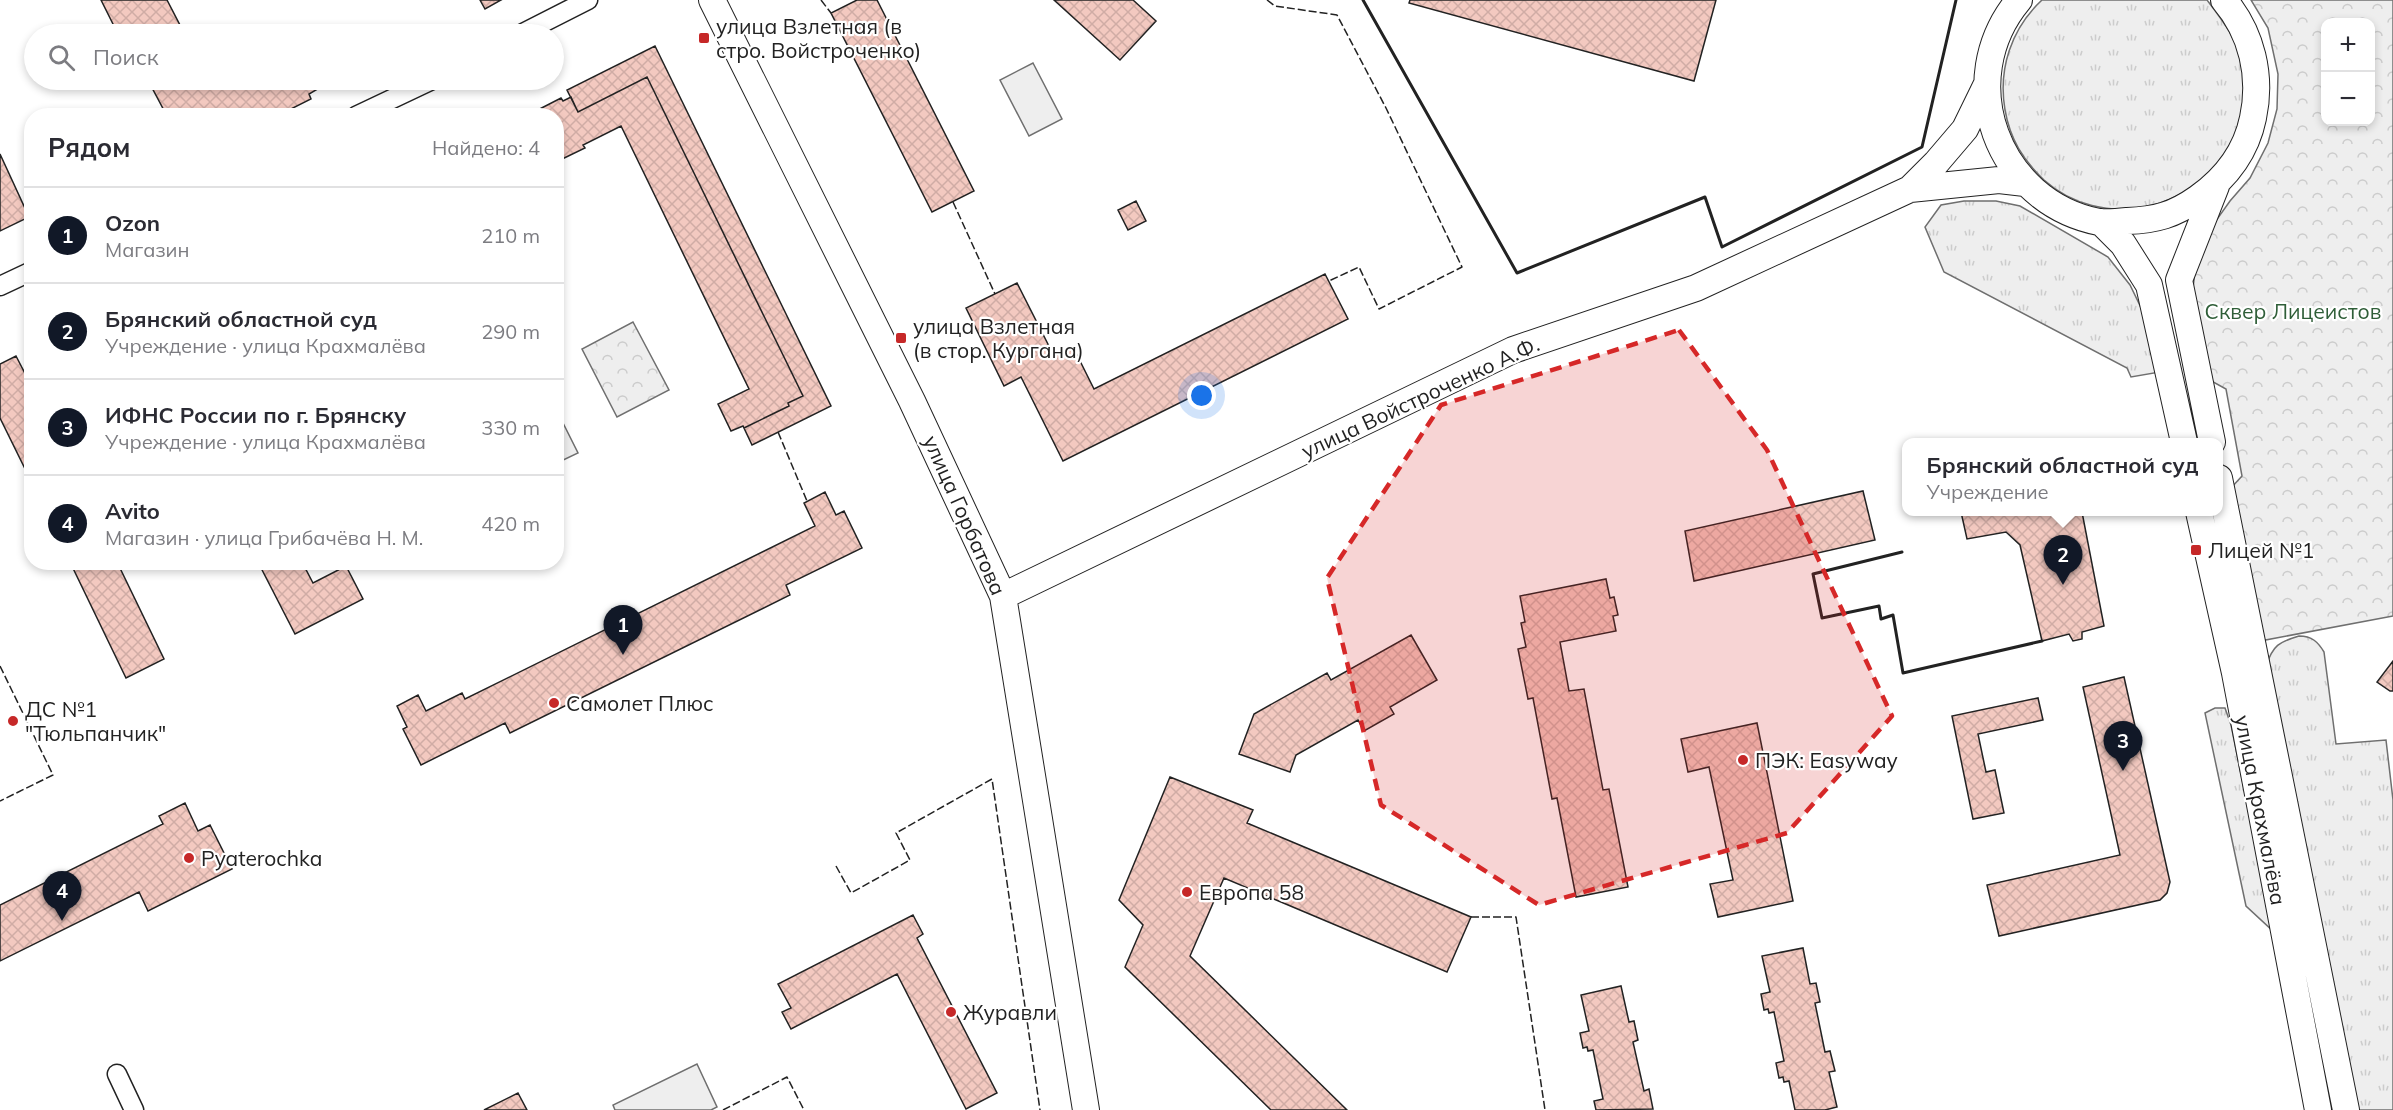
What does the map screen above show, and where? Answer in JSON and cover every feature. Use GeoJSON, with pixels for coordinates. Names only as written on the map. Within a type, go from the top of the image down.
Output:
{"type":"FeatureCollection","features":[{"type":"Feature","properties":{"kind":"main road","name":"улица Горбатова"},"geometry":{"type":"LineString","coordinates":[[712,0],[912,401],[1003,596],[1086,1110]]}},
{"type":"Feature","properties":{"kind":"main road"},"geometry":{"type":"LineString","coordinates":[[1986,86],[1992,126],[2004,156],[2025,183],[2060,209],[2101,222],[2153,220],[2182,210],[2216,185],[2236,161],[2250,133],[2257,102],[2256,71],[2249,40],[2235,13],[2224,0]]}},
{"type":"Feature","properties":{"kind":"main road"},"geometry":{"type":"LineString","coordinates":[[1910,189],[1965,129],[1986,86],[1995,41],[2018,1]]}},
{"type":"Feature","properties":{"kind":"main road"},"geometry":{"type":"LineString","coordinates":[[1910,189],[1999,180],[2025,183]]}},
{"type":"Feature","properties":{"kind":"main road"},"geometry":{"type":"LineString","coordinates":[[2211,438],[2179,280],[2216,185]]}},
{"type":"Feature","properties":{"kind":"main road","name":"улица Войстроченко А.Ф."},"geometry":{"type":"LineString","coordinates":[[1003,596],[1513,350],[1696,288],[1910,189]]}},
{"type":"Feature","properties":{"kind":"main road"},"geometry":{"type":"LineString","coordinates":[[2101,222],[2122,244],[2149,285],[2183,438]]}},
{"type":"Feature","properties":{"kind":"main road"},"geometry":{"type":"LineString","coordinates":[[2223,498],[2346,1110]]}},
{"type":"Feature","properties":{"kind":"main road","name":"улица Крахмалёва"},"geometry":{"type":"LineString","coordinates":[[2200,516],[2235,673],[2318,1110]]}},
{"type":"Feature","properties":{"kind":"street"},"geometry":{"type":"LineString","coordinates":[[541,24],[588,0]]}},
{"type":"Feature","properties":{"kind":"street"},"geometry":{"type":"LineString","coordinates":[[373,108],[411,90]]}},
{"type":"Feature","properties":{"kind":"street"},"geometry":{"type":"LineString","coordinates":[[0,286],[24,275]]}},
{"type":"Feature","properties":{"kind":"street"},"geometry":{"type":"LineString","coordinates":[[117,1074],[134,1110]]}},
{"type":"Feature","properties":{"kind":"highlighted area"},"geometry":{"type":"Polygon","coordinates":[[[1679,330],[1767,450],[1892,716],[1787,833],[1539,905],[1381,805],[1327,578],[1441,405],[1679,330]]]}},
{"type":"Feature","properties":{"kind":"green space"},"geometry":{"type":"Polygon","coordinates":[[[2042,0],[2207,0],[2234,39],[2241,57],[2245,81],[2243,103],[2235,136],[2214,169],[2193,186],[2170,199],[2144,207],[2118,209],[2092,205],[2067,196],[2044,180],[2024,157],[2014,140],[2007,121],[2003,95],[2005,65],[2009,50],[2022,24],[2042,0]]]}},
{"type":"Feature","properties":{"kind":"green space","name":"Сквер Лицеистов"},"geometry":{"type":"Polygon","coordinates":[[[2251,0],[2393,0],[2393,616],[2260,641],[2231,488],[2242,476],[2226,389],[2206,378],[2192,296],[2195,272],[2215,222],[2250,178],[2268,143],[2277,109],[2278,74],[2268,28],[2251,0]]]}},
{"type":"Feature","properties":{"kind":"green space"},"geometry":{"type":"Polygon","coordinates":[[[1033,63],[1062,119],[1029,136],[1000,80],[1033,63]]]}},
{"type":"Feature","properties":{"kind":"green space"},"geometry":{"type":"Polygon","coordinates":[[[1964,201],[1996,201],[2020,206],[2108,257],[2130,285],[2146,318],[2160,372],[2131,377],[2127,368],[1944,272],[1925,227],[1941,205],[1964,201]]]}},
{"type":"Feature","properties":{"kind":"green space"},"geometry":{"type":"Polygon","coordinates":[[[633,322],[669,390],[617,417],[582,349],[633,322]]]}},
{"type":"Feature","properties":{"kind":"green space"},"geometry":{"type":"Polygon","coordinates":[[[564,425],[578,453],[564,460],[564,425]]]}},
{"type":"Feature","properties":{"kind":"green space"},"geometry":{"type":"Polygon","coordinates":[[[2299,636],[2314,640],[2324,652],[2336,744],[2386,740],[2393,800],[2393,1110],[2353,1110],[2266,666],[2271,653],[2278,645],[2299,636]]]}},
{"type":"Feature","properties":{"kind":"green space"},"geometry":{"type":"Polygon","coordinates":[[[2215,708],[2225,708],[2231,725],[2273,931],[2246,906],[2205,713],[2215,708]]]}},
{"type":"Feature","properties":{"kind":"green space"},"geometry":{"type":"Polygon","coordinates":[[[697,1064],[717,1107],[711,1110],[615,1110],[613,1105],[697,1064]]]}},
{"type":"Feature","properties":{"kind":"building"},"geometry":{"type":"Polygon","coordinates":[[[101,0],[167,0],[179,24],[113,24],[101,0]]]}},
{"type":"Feature","properties":{"kind":"building"},"geometry":{"type":"Polygon","coordinates":[[[480,0],[501,0],[485,9],[480,0]]]}},
{"type":"Feature","properties":{"kind":"building"},"geometry":{"type":"Polygon","coordinates":[[[857,0],[877,0],[974,191],[932,212],[831,13],[857,0]]]}},
{"type":"Feature","properties":{"kind":"building"},"geometry":{"type":"Polygon","coordinates":[[[1054,0],[1133,0],[1156,21],[1120,60],[1054,0]]]}},
{"type":"Feature","properties":{"kind":"building"},"geometry":{"type":"Polygon","coordinates":[[[1410,0],[1716,0],[1694,81],[1409,3],[1410,0]]]}},
{"type":"Feature","properties":{"kind":"building"},"geometry":{"type":"Polygon","coordinates":[[[655,46],[831,406],[752,445],[744,428],[789,406],[788,403],[803,396],[647,77],[578,112],[567,90],[655,46]]]}},
{"type":"Feature","properties":{"kind":"building"},"geometry":{"type":"Polygon","coordinates":[[[647,77],[803,396],[788,403],[789,406],[744,428],[743,426],[731,431],[718,404],[749,389],[621,126],[583,145],[585,148],[564,158],[564,108],[542,108],[561,98],[563,101],[571,97],[578,112],[647,77]]]}},
{"type":"Feature","properties":{"kind":"building"},"geometry":{"type":"Polygon","coordinates":[[[153,90],[316,90],[309,94],[311,99],[293,108],[163,108],[153,90]]]}},
{"type":"Feature","properties":{"kind":"building"},"geometry":{"type":"Polygon","coordinates":[[[0,154],[24,206],[24,219],[0,231],[0,154]]]}},
{"type":"Feature","properties":{"kind":"building"},"geometry":{"type":"Polygon","coordinates":[[[1136,201],[1146,221],[1128,230],[1118,210],[1136,201]]]}},
{"type":"Feature","properties":{"kind":"building"},"geometry":{"type":"Polygon","coordinates":[[[1325,274],[1348,319],[1063,461],[1021,377],[1004,386],[966,308],[1017,283],[1054,356],[1073,347],[1094,389],[1325,274]]]}},
{"type":"Feature","properties":{"kind":"building"},"geometry":{"type":"Polygon","coordinates":[[[16,356],[24,372],[24,467],[0,418],[0,364],[16,356]]]}},
{"type":"Feature","properties":{"kind":"building"},"geometry":{"type":"Polygon","coordinates":[[[1863,491],[1875,540],[1694,581],[1685,531],[1863,491]]]}},
{"type":"Feature","properties":{"kind":"building"},"geometry":{"type":"Polygon","coordinates":[[[825,492],[836,515],[844,511],[862,548],[786,585],[790,595],[510,733],[505,723],[421,765],[403,729],[407,727],[397,706],[418,695],[426,711],[462,693],[465,699],[815,526],[804,503],[825,492]]]}},
{"type":"Feature","properties":{"kind":"building"},"geometry":{"type":"Polygon","coordinates":[[[1962,516],[2083,516],[2104,626],[2082,632],[2082,639],[2073,641],[2069,634],[2042,641],[2020,545],[2006,532],[1967,539],[1962,516]]]}},
{"type":"Feature","properties":{"kind":"building"},"geometry":{"type":"Polygon","coordinates":[[[74,570],[121,570],[164,659],[126,678],[74,570]]]}},
{"type":"Feature","properties":{"kind":"building"},"geometry":{"type":"Polygon","coordinates":[[[262,570],[306,570],[313,583],[338,570],[348,570],[363,599],[295,634],[262,570]]]}},
{"type":"Feature","properties":{"kind":"building"},"geometry":{"type":"Polygon","coordinates":[[[1606,579],[1610,598],[1614,597],[1618,615],[1613,616],[1616,631],[1560,642],[1569,691],[1584,689],[1603,790],[1609,789],[1628,887],[1576,897],[1557,798],[1552,799],[1533,698],[1528,699],[1518,649],[1526,647],[1521,623],[1525,622],[1520,596],[1606,579]]]}},
{"type":"Feature","properties":{"kind":"building"},"geometry":{"type":"Polygon","coordinates":[[[1411,635],[1437,680],[1390,707],[1394,714],[1364,731],[1358,720],[1296,755],[1290,772],[1239,754],[1254,714],[1327,673],[1331,680],[1411,635]]]}},
{"type":"Feature","properties":{"kind":"building"},"geometry":{"type":"Polygon","coordinates":[[[2393,661],[2393,691],[2390,691],[2377,682],[2393,661]]]}},
{"type":"Feature","properties":{"kind":"building"},"geometry":{"type":"Polygon","coordinates":[[[2124,677],[2170,882],[2167,893],[2160,900],[1999,936],[1987,885],[2120,855],[2083,687],[2124,677]]]}},
{"type":"Feature","properties":{"kind":"building"},"geometry":{"type":"Polygon","coordinates":[[[2038,698],[2043,720],[1978,734],[1986,772],[1995,770],[2004,813],[1973,819],[1952,716],[2038,698]]]}},
{"type":"Feature","properties":{"kind":"building"},"geometry":{"type":"Polygon","coordinates":[[[1757,723],[1793,901],[1718,917],[1710,884],[1733,880],[1709,767],[1688,772],[1681,739],[1757,723]]]}},
{"type":"Feature","properties":{"kind":"building"},"geometry":{"type":"Polygon","coordinates":[[[1170,777],[1253,810],[1247,823],[1471,917],[1447,972],[1224,878],[1190,956],[1347,1110],[1271,1110],[1125,967],[1143,925],[1119,900],[1170,777]]]}},
{"type":"Feature","properties":{"kind":"building"},"geometry":{"type":"Polygon","coordinates":[[[185,803],[198,831],[210,825],[232,869],[148,911],[139,892],[0,961],[0,905],[163,824],[159,816],[185,803]]]}},
{"type":"Feature","properties":{"kind":"building"},"geometry":{"type":"Polygon","coordinates":[[[913,915],[923,934],[917,938],[997,1093],[966,1109],[897,974],[791,1029],[782,1012],[791,1008],[778,984],[913,915]]]}},
{"type":"Feature","properties":{"kind":"building"},"geometry":{"type":"Polygon","coordinates":[[[1803,948],[1810,984],[1816,983],[1820,1002],[1815,1003],[1825,1052],[1830,1051],[1835,1071],[1829,1072],[1837,1107],[1825,1110],[1795,1110],[1789,1081],[1784,1082],[1783,1077],[1779,1078],[1776,1063],[1784,1061],[1774,1012],[1769,1013],[1768,1009],[1764,1010],[1761,994],[1770,992],[1762,956],[1803,948]]]}},
{"type":"Feature","properties":{"kind":"building"},"geometry":{"type":"Polygon","coordinates":[[[1621,986],[1629,1022],[1634,1021],[1638,1040],[1633,1042],[1644,1091],[1649,1089],[1653,1109],[1596,1110],[1594,1101],[1603,1099],[1593,1050],[1588,1051],[1587,1047],[1583,1048],[1580,1033],[1589,1031],[1581,995],[1621,986]]]}},
{"type":"Feature","properties":{"kind":"building"},"geometry":{"type":"Polygon","coordinates":[[[518,1093],[527,1110],[484,1110],[518,1093]]]}},
{"type":"Feature","properties":{"kind":"fence"},"geometry":{"type":"LineString","coordinates":[[821,0],[831,13]]}},
{"type":"Feature","properties":{"kind":"fence"},"geometry":{"type":"LineString","coordinates":[[1267,0],[1275,6],[1337,15],[1386,108],[1462,267],[1379,309],[1359,267],[1329,281]]}},
{"type":"Feature","properties":{"kind":"fence"},"geometry":{"type":"LineString","coordinates":[[953,202],[995,294]]}},
{"type":"Feature","properties":{"kind":"fence"},"geometry":{"type":"LineString","coordinates":[[778,432],[807,501]]}},
{"type":"Feature","properties":{"kind":"fence"},"geometry":{"type":"LineString","coordinates":[[0,666],[53,775],[0,801]]}},
{"type":"Feature","properties":{"kind":"fence"},"geometry":{"type":"LineString","coordinates":[[836,866],[851,893],[910,860],[896,833],[992,779],[1040,1110]]}},
{"type":"Feature","properties":{"kind":"fence"},"geometry":{"type":"LineString","coordinates":[[1471,917],[1516,917],[1545,1110]]}},
{"type":"Feature","properties":{"kind":"fence"},"geometry":{"type":"LineString","coordinates":[[723,1110],[787,1077],[804,1110]]}},
{"type":"Feature","properties":{"kind":"wall"},"geometry":{"type":"LineString","coordinates":[[1363,0],[1517,273],[1705,197],[1722,247],[1922,147],[1956,0]]}},
{"type":"Feature","properties":{"kind":"wall"},"geometry":{"type":"LineString","coordinates":[[1902,552],[1813,574],[1822,618],[1879,606],[1881,619],[1893,615],[1903,673],[2042,641]]}},
{"type":"Feature","properties":{"kind":"place","name":"улица Взлетная (в стро. Войстроченко)"},"geometry":{"type":"Point","coordinates":[704,38]}},
{"type":"Feature","properties":{"kind":"place","name":"улица Взлетная (в стор. Кургана)"},"geometry":{"type":"Point","coordinates":[901,338]}},
{"type":"Feature","properties":{"kind":"place","name":"Лицей №1"},"geometry":{"type":"Point","coordinates":[2196,550]}},
{"type":"Feature","properties":{"kind":"place","name":"Брянский областной суд"},"geometry":{"type":"Point","coordinates":[2063,585]}},
{"type":"Feature","properties":{"kind":"place","name":"Ozon"},"geometry":{"type":"Point","coordinates":[623,655]}},
{"type":"Feature","properties":{"kind":"place","name":"Самолет Плюс"},"geometry":{"type":"Point","coordinates":[554,703]}},
{"type":"Feature","properties":{"kind":"place","name":"ДС №1 \"Тюльпанчик\""},"geometry":{"type":"Point","coordinates":[13,721]}},
{"type":"Feature","properties":{"kind":"place","name":"ПЭК: Easyway"},"geometry":{"type":"Point","coordinates":[1743,760]}},
{"type":"Feature","properties":{"kind":"place","name":"ИФНС России по г. Брянску"},"geometry":{"type":"Point","coordinates":[2123,771]}},
{"type":"Feature","properties":{"kind":"place","name":"Pyaterochka"},"geometry":{"type":"Point","coordinates":[189,858]}},
{"type":"Feature","properties":{"kind":"place","name":"Европа 58"},"geometry":{"type":"Point","coordinates":[1187,892]}},
{"type":"Feature","properties":{"kind":"place","name":"Avito"},"geometry":{"type":"Point","coordinates":[62,921]}},
{"type":"Feature","properties":{"kind":"place","name":"Журавли"},"geometry":{"type":"Point","coordinates":[951,1012]}}]}
